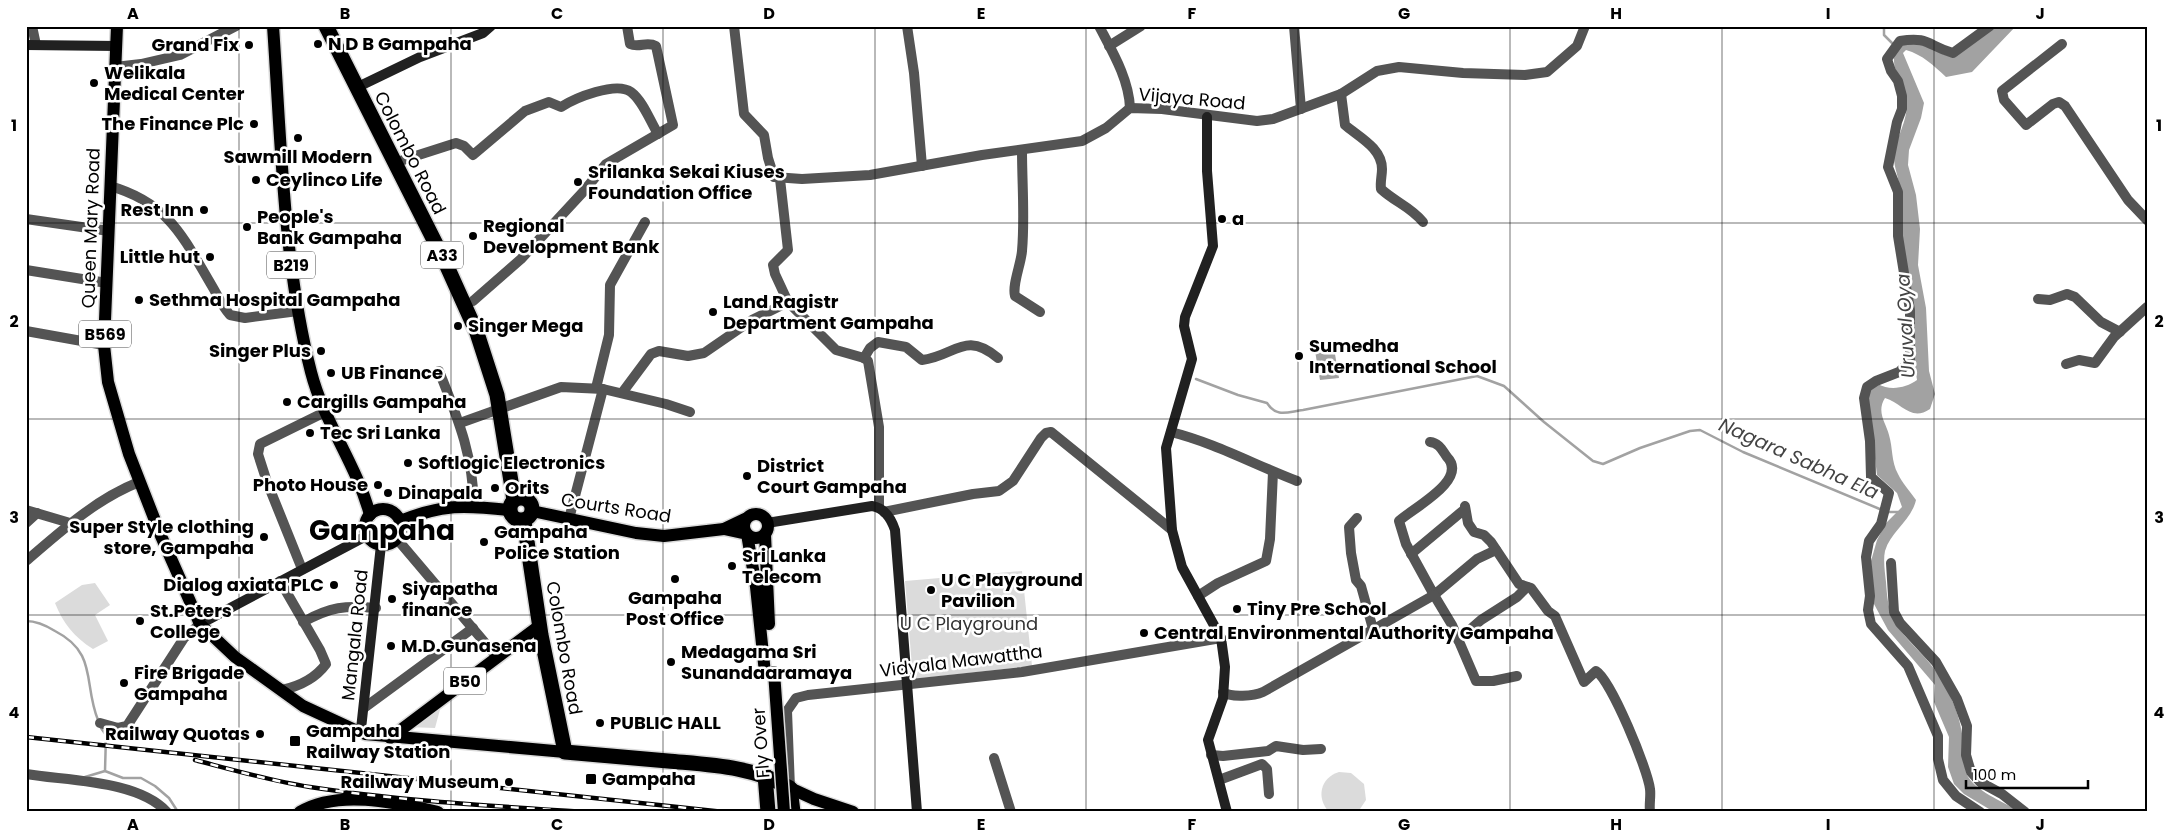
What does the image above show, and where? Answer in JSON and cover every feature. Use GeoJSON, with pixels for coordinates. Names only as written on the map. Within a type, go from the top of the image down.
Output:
{"type":"FeatureCollection","features":[{"type":"Feature","properties":{"kind":"highway","name":"Colombo Road"},"geometry":{"type":"LineString","coordinates":[[326,26],[399,162],[498,364],[539,626],[565,752]]}},
{"type":"Feature","properties":{"kind":"highway","name":"Colombo Road"},"geometry":{"type":"LineString","coordinates":[[336,26],[359,86]]}},
{"type":"Feature","properties":{"kind":"highway"},"geometry":{"type":"LineString","coordinates":[[565,752],[717,765],[765,775],[790,788],[793,812]]}},
{"type":"Feature","properties":{"kind":"highway"},"geometry":{"type":"LineString","coordinates":[[765,775],[768,812]]}},
{"type":"Feature","properties":{"kind":"main road","name":"Queen Mary Road"},"geometry":{"type":"LineString","coordinates":[[117,26],[104,345],[108,382],[139,482],[200,624]]}},
{"type":"Feature","properties":{"kind":"main road","name":"B219"},"geometry":{"type":"LineString","coordinates":[[274,26],[290,251],[298,311],[310,371],[325,412],[364,491],[370,515]]}},
{"type":"Feature","properties":{"kind":"main road","name":"B219"},"geometry":{"type":"LineString","coordinates":[[364,491],[384,509]]}},
{"type":"Feature","properties":{"kind":"main road","name":"Courts Road"},"geometry":{"type":"LineString","coordinates":[[400,521],[427,510],[474,506],[521,508],[636,533],[664,536],[724,530],[747,534]]}},
{"type":"Feature","properties":{"kind":"main road"},"geometry":{"type":"LineString","coordinates":[[384,509],[394,513],[400,521],[401,530],[397,539],[388,544],[381,545],[372,541],[368,535],[366,524],[370,515],[384,509]]}},
{"type":"Feature","properties":{"kind":"main road"},"geometry":{"type":"LineString","coordinates":[[767,646],[747,534],[743,527],[745,519],[756,513],[763,516],[766,528],[769,672]]}},
{"type":"Feature","properties":{"kind":"main road","name":"Courts Road"},"geometry":{"type":"LineString","coordinates":[[724,530],[745,519]]}},
{"type":"Feature","properties":{"kind":"main road"},"geometry":{"type":"LineString","coordinates":[[747,534],[754,538],[766,528]]}},
{"type":"Feature","properties":{"kind":"main road","name":"B569"},"geometry":{"type":"LineString","coordinates":[[200,624],[235,657],[312,710],[361,731],[390,738],[565,752]]}},
{"type":"Feature","properties":{"kind":"main road","name":"B50"},"geometry":{"type":"LineString","coordinates":[[390,738],[539,626]]}},
{"type":"Feature","properties":{"kind":"main road","name":"Fly Over"},"geometry":{"type":"LineString","coordinates":[[769,672],[776,812]]}},
{"type":"Feature","properties":{"kind":"main road","name":"Fly Over"},"geometry":{"type":"LineString","coordinates":[[769,672],[784,812]]}},
{"type":"Feature","properties":{"kind":"main road"},"geometry":{"type":"LineString","coordinates":[[790,788],[814,800],[853,812]]}},
{"type":"Feature","properties":{"kind":"main road"},"geometry":{"type":"LineString","coordinates":[[300,812],[316,803],[340,800],[393,804],[438,812]]}},
{"type":"Feature","properties":{"kind":"street"},"geometry":{"type":"LineString","coordinates":[[32,26],[31,45],[117,46]]}},
{"type":"Feature","properties":{"kind":"street"},"geometry":{"type":"LineString","coordinates":[[116,67],[141,64],[180,54],[236,26]]}},
{"type":"Feature","properties":{"kind":"street"},"geometry":{"type":"LineString","coordinates":[[359,86],[420,57],[483,33],[491,26]]}},
{"type":"Feature","properties":{"kind":"street"},"geometry":{"type":"LineString","coordinates":[[469,303],[520,259],[584,191],[606,164],[673,125],[656,46],[651,43],[635,46],[630,44],[627,26]]}},
{"type":"Feature","properties":{"kind":"street"},"geometry":{"type":"LineString","coordinates":[[734,26],[744,114],[764,135],[768,158],[774,176],[780,179],[788,250],[773,265],[775,274],[788,302],[836,350],[864,358],[868,361],[879,427],[881,509]]}},
{"type":"Feature","properties":{"kind":"street"},"geometry":{"type":"LineString","coordinates":[[907,26],[914,73],[922,166]]}},
{"type":"Feature","properties":{"kind":"street"},"geometry":{"type":"LineString","coordinates":[[1098,26],[1130,93],[1130,108]]}},
{"type":"Feature","properties":{"kind":"street"},"geometry":{"type":"LineString","coordinates":[[1109,46],[1140,26]]}},
{"type":"Feature","properties":{"kind":"street"},"geometry":{"type":"LineString","coordinates":[[1294,26],[1301,109]]}},
{"type":"Feature","properties":{"kind":"street","name":"Vijaya Road"},"geometry":{"type":"LineString","coordinates":[[780,179],[870,175],[1082,141],[1106,128],[1130,108],[1184,112],[1257,121],[1273,119],[1341,94],[1377,71],[1399,67],[1463,73],[1525,75],[1547,72],[1577,46],[1585,26]]}},
{"type":"Feature","properties":{"kind":"street"},"geometry":{"type":"LineString","coordinates":[[1980,812],[1956,796],[1943,780],[1938,759],[1938,736],[1908,666],[1871,624],[1868,610],[1870,596],[1866,557],[1869,541],[1885,510],[1889,493],[1870,477],[1870,441],[1864,398],[1867,387],[1876,380],[1898,372],[1910,361],[1910,310],[1898,236],[1898,192],[1888,167],[1896,122],[1902,109],[1902,96],[1898,81],[1891,71],[1887,59],[1896,45],[1927,40],[1953,53],[1990,26]]}},
{"type":"Feature","properties":{"kind":"street"},"geometry":{"type":"LineString","coordinates":[[2062,44],[2002,92],[2004,100],[2026,125],[2053,104],[2059,102],[2065,106],[2128,200],[2147,220]]}},
{"type":"Feature","properties":{"kind":"street"},"geometry":{"type":"LineString","coordinates":[[399,162],[456,144],[464,146],[473,155],[525,110],[549,102],[561,107],[608,88],[628,90],[635,96],[658,134]]}},
{"type":"Feature","properties":{"kind":"street"},"geometry":{"type":"LineString","coordinates":[[1341,94],[1346,125],[1372,146],[1380,157],[1381,188],[1391,198],[1415,212],[1423,222]]}},
{"type":"Feature","properties":{"kind":"street"},"geometry":{"type":"LineString","coordinates":[[1207,116],[1207,171],[1213,246],[1185,317],[1184,326],[1192,359],[1166,448],[1172,530],[1182,567],[1221,638],[1225,667],[1223,692],[1209,735],[1211,755],[1227,812]]}},
{"type":"Feature","properties":{"kind":"street"},"geometry":{"type":"LineString","coordinates":[[1022,150],[1022,251],[1014,291],[1015,296],[1040,312]]}},
{"type":"Feature","properties":{"kind":"street"},"geometry":{"type":"LineString","coordinates":[[110,186],[130,191],[168,217],[230,315],[245,318],[298,311]]}},
{"type":"Feature","properties":{"kind":"street"},"geometry":{"type":"LineString","coordinates":[[26,219],[109,231]]}},
{"type":"Feature","properties":{"kind":"street"},"geometry":{"type":"LineString","coordinates":[[569,518],[599,388],[609,335],[610,285],[645,222]]}},
{"type":"Feature","properties":{"kind":"street"},"geometry":{"type":"LineString","coordinates":[[26,270],[107,283]]}},
{"type":"Feature","properties":{"kind":"street"},"geometry":{"type":"LineString","coordinates":[[2038,299],[2050,300],[2067,294],[2075,297],[2101,322],[2120,332]]}},
{"type":"Feature","properties":{"kind":"street"},"geometry":{"type":"LineString","coordinates":[[622,392],[651,354],[659,351],[688,356],[704,353],[752,320],[788,302]]}},
{"type":"Feature","properties":{"kind":"street"},"geometry":{"type":"LineString","coordinates":[[2066,364],[2079,360],[2095,363],[2120,332],[2147,308]]}},
{"type":"Feature","properties":{"kind":"street"},"geometry":{"type":"LineString","coordinates":[[26,331],[104,345]]}},
{"type":"Feature","properties":{"kind":"street"},"geometry":{"type":"LineString","coordinates":[[864,358],[870,348],[878,342],[906,347],[922,360],[934,359],[964,344],[974,344],[998,358]]}},
{"type":"Feature","properties":{"kind":"street"},"geometry":{"type":"LineString","coordinates":[[439,371],[460,423],[468,449],[474,480],[474,506]]}},
{"type":"Feature","properties":{"kind":"street"},"geometry":{"type":"LineString","coordinates":[[460,423],[561,386],[599,388],[622,392],[690,412]]}},
{"type":"Feature","properties":{"kind":"street"},"geometry":{"type":"LineString","coordinates":[[302,569],[258,454],[260,444],[325,412]]}},
{"type":"Feature","properties":{"kind":"street"},"geometry":{"type":"LineString","coordinates":[[881,509],[999,491],[1012,481],[1041,438],[1046,433],[1051,432],[1172,530]]}},
{"type":"Feature","properties":{"kind":"street"},"geometry":{"type":"LineString","coordinates":[[1171,432],[1225,449],[1273,472],[1297,481]]}},
{"type":"Feature","properties":{"kind":"street"},"geometry":{"type":"LineString","coordinates":[[1430,442],[1438,444],[1450,460],[1453,468],[1451,478],[1444,486],[1400,521],[1411,554],[1452,625],[1478,683],[1517,676]]}},
{"type":"Feature","properties":{"kind":"street"},"geometry":{"type":"LineString","coordinates":[[1198,596],[1218,583],[1266,561],[1270,539],[1273,472]]}},
{"type":"Feature","properties":{"kind":"street"},"geometry":{"type":"LineString","coordinates":[[26,561],[70,523],[116,491],[139,482]]}},
{"type":"Feature","properties":{"kind":"street"},"geometry":{"type":"LineString","coordinates":[[766,528],[872,506],[881,509],[890,518],[895,530],[917,812]]}},
{"type":"Feature","properties":{"kind":"street"},"geometry":{"type":"LineString","coordinates":[[1411,554],[1465,508],[1468,523],[1474,532],[1487,537],[1519,584],[1531,588],[1548,611],[1555,616],[1584,682],[1594,673],[1598,672],[1614,697],[1645,772],[1650,789],[1650,812]]}},
{"type":"Feature","properties":{"kind":"street"},"geometry":{"type":"LineString","coordinates":[[26,523],[31,511],[70,523]]}},
{"type":"Feature","properties":{"kind":"street"},"geometry":{"type":"LineString","coordinates":[[1357,518],[1349,526],[1350,553],[1356,580],[1361,586],[1373,629]]}},
{"type":"Feature","properties":{"kind":"street"},"geometry":{"type":"LineString","coordinates":[[100,723],[118,728],[127,726],[184,638],[200,624],[368,535]]}},
{"type":"Feature","properties":{"kind":"street"},"geometry":{"type":"LineString","coordinates":[[397,539],[497,656]]}},
{"type":"Feature","properties":{"kind":"street","name":"Mangala Road"},"geometry":{"type":"LineString","coordinates":[[361,731],[376,608],[381,545]]}},
{"type":"Feature","properties":{"kind":"street"},"geometry":{"type":"LineString","coordinates":[[1223,692],[1229,695],[1257,694],[1408,611],[1434,595],[1477,559],[1496,550]]}},
{"type":"Feature","properties":{"kind":"street"},"geometry":{"type":"LineString","coordinates":[[1891,563],[1894,612],[1900,623],[1936,662],[1957,699],[1967,726],[1966,755],[1971,772],[1980,782],[2002,794],[2025,812]]}},
{"type":"Feature","properties":{"kind":"street"},"geometry":{"type":"LineString","coordinates":[[280,581],[326,664],[318,674],[306,682],[282,690]]}},
{"type":"Feature","properties":{"kind":"street"},"geometry":{"type":"LineString","coordinates":[[1458,640],[1481,620],[1517,597],[1527,587]]}},
{"type":"Feature","properties":{"kind":"street"},"geometry":{"type":"LineString","coordinates":[[303,622],[335,608],[350,605],[376,608]]}},
{"type":"Feature","properties":{"kind":"street"},"geometry":{"type":"LineString","coordinates":[[364,708],[473,628]]}},
{"type":"Feature","properties":{"kind":"street","name":"Vidyala Mawattha"},"geometry":{"type":"LineString","coordinates":[[790,788],[788,711],[796,698],[908,683],[1022,672],[1221,638]]}},
{"type":"Feature","properties":{"kind":"street"},"geometry":{"type":"LineString","coordinates":[[1211,755],[1223,756],[1268,751],[1276,746],[1303,750],[1321,749]]}},
{"type":"Feature","properties":{"kind":"street"},"geometry":{"type":"LineString","coordinates":[[994,758],[1011,812]]}},
{"type":"Feature","properties":{"kind":"street"},"geometry":{"type":"LineString","coordinates":[[1219,780],[1262,764],[1267,769],[1269,794]]}},
{"type":"Feature","properties":{"kind":"street"},"geometry":{"type":"LineString","coordinates":[[26,774],[105,784],[144,794],[167,812]]}},
{"type":"Feature","properties":{"kind":"green space","name":"U C Playground"},"geometry":{"type":"Polygon","coordinates":[[[1022,571],[1032,666],[913,679],[905,581],[1022,571]]]}},
{"type":"Feature","properties":{"kind":"green space"},"geometry":{"type":"Polygon","coordinates":[[[95,583],[110,605],[95,615],[108,641],[93,649],[80,640],[70,629],[55,603],[82,585],[95,583]]]}},
{"type":"Feature","properties":{"kind":"green space"},"geometry":{"type":"Polygon","coordinates":[[[442,702],[435,728],[406,727],[442,702]]]}},
{"type":"Feature","properties":{"kind":"green space"},"geometry":{"type":"Polygon","coordinates":[[[1339,772],[1351,773],[1364,784],[1366,800],[1358,812],[1329,812],[1322,801],[1321,795],[1324,784],[1339,772]]]}},
{"type":"Feature","properties":{"kind":"shaded area"},"geometry":{"type":"Polygon","coordinates":[[[1994,26],[2016,26],[1972,72],[1946,77],[1918,55],[1906,50],[1903,53],[1924,103],[1921,118],[1909,150],[1908,165],[1916,195],[1920,229],[1918,265],[1926,308],[1929,371],[1935,394],[1930,409],[1923,412],[1912,413],[1885,398],[1882,403],[1882,417],[1888,431],[1896,469],[1916,500],[1910,514],[1888,544],[1884,562],[1888,603],[1895,623],[1936,671],[1953,702],[1960,724],[1966,773],[1970,780],[1982,791],[2019,812],[1994,812],[1964,794],[1954,784],[1948,767],[1949,737],[1934,702],[1935,685],[1888,630],[1874,604],[1871,561],[1877,540],[1886,523],[1902,507],[1897,493],[1877,475],[1868,400],[1869,390],[1878,384],[1898,388],[1917,380],[1911,285],[1902,241],[1900,191],[1894,161],[1896,145],[1905,118],[1907,103],[1895,67],[1895,53],[1905,44],[1912,43],[1952,57],[1994,26]]]}},
{"type":"Feature","properties":{"kind":"shaded area"},"geometry":{"type":"Polygon","coordinates":[[[1334,348],[1339,378],[1320,380],[1315,351],[1334,348]]]}},
{"type":"Feature","properties":{"kind":"waterway"},"geometry":{"type":"LineString","coordinates":[[1884,26],[1884,35],[1893,44]]}},
{"type":"Feature","properties":{"kind":"waterway","name":"Nagara Sabha Ela"},"geometry":{"type":"LineString","coordinates":[[1196,379],[1238,395],[1267,403],[1275,411],[1283,413],[1477,376],[1504,386],[1544,422],[1593,461],[1603,464],[1640,448],[1690,431],[1700,430],[1743,452],[1882,510]]}},
{"type":"Feature","properties":{"kind":"waterway","name":"Nagara Sabha Ela"},"geometry":{"type":"LineString","coordinates":[[1887,512],[1898,512]]}},
{"type":"Feature","properties":{"kind":"waterway"},"geometry":{"type":"LineString","coordinates":[[26,621],[52,629],[69,640],[78,649],[84,659],[98,720]]}},
{"type":"Feature","properties":{"kind":"waterway"},"geometry":{"type":"LineString","coordinates":[[101,728],[106,735],[105,771],[123,778],[141,778],[155,786],[169,798],[178,812]]}},
{"type":"Feature","properties":{"kind":"waterway"},"geometry":{"type":"LineString","coordinates":[[85,777],[105,771]]}},
{"type":"Feature","properties":{"kind":"railway"},"geometry":{"type":"LineString","coordinates":[[26,737],[724,812]]}},
{"type":"Feature","properties":{"kind":"railway"},"geometry":{"type":"LineString","coordinates":[[195,760],[281,782],[344,792],[586,812]]}},
{"type":"Feature","properties":{"kind":"place","name":"N D B Gampaha"},"geometry":{"type":"Point","coordinates":[318,44]}},
{"type":"Feature","properties":{"kind":"place","name":"Grand Fix"},"geometry":{"type":"Point","coordinates":[249,45]}},
{"type":"Feature","properties":{"kind":"place","name":"Welikala Medical Center"},"geometry":{"type":"Point","coordinates":[94,83]}},
{"type":"Feature","properties":{"kind":"place","name":"The Finance Plc"},"geometry":{"type":"Point","coordinates":[254,124]}},
{"type":"Feature","properties":{"kind":"place","name":"Sawmill Modern"},"geometry":{"type":"Point","coordinates":[298,138]}},
{"type":"Feature","properties":{"kind":"place","name":"Ceylinco Life"},"geometry":{"type":"Point","coordinates":[256,180]}},
{"type":"Feature","properties":{"kind":"place","name":"Srilanka Sekai Kiuses Foundation Office"},"geometry":{"type":"Point","coordinates":[578,182]}},
{"type":"Feature","properties":{"kind":"place","name":"Rest Inn"},"geometry":{"type":"Point","coordinates":[204,210]}},
{"type":"Feature","properties":{"kind":"place","name":"a"},"geometry":{"type":"Point","coordinates":[1222,219]}},
{"type":"Feature","properties":{"kind":"place","name":"People's Bank Gampaha"},"geometry":{"type":"Point","coordinates":[247,227]}},
{"type":"Feature","properties":{"kind":"place","name":"Regional Development Bank"},"geometry":{"type":"Point","coordinates":[473,236]}},
{"type":"Feature","properties":{"kind":"place","name":"Little hut"},"geometry":{"type":"Point","coordinates":[210,257]}},
{"type":"Feature","properties":{"kind":"place","name":"Sethma Hospital Gampaha"},"geometry":{"type":"Point","coordinates":[139,300]}},
{"type":"Feature","properties":{"kind":"place","name":"Land Ragistr Department Gampaha"},"geometry":{"type":"Point","coordinates":[713,312]}},
{"type":"Feature","properties":{"kind":"place","name":"Singer Mega"},"geometry":{"type":"Point","coordinates":[458,326]}},
{"type":"Feature","properties":{"kind":"place","name":"Singer Plus"},"geometry":{"type":"Point","coordinates":[321,351]}},
{"type":"Feature","properties":{"kind":"place","name":"Sumedha International School"},"geometry":{"type":"Point","coordinates":[1299,356]}},
{"type":"Feature","properties":{"kind":"place","name":"UB Finance"},"geometry":{"type":"Point","coordinates":[331,373]}},
{"type":"Feature","properties":{"kind":"place","name":"Cargills Gampaha"},"geometry":{"type":"Point","coordinates":[287,402]}},
{"type":"Feature","properties":{"kind":"place","name":"Tec Sri Lanka"},"geometry":{"type":"Point","coordinates":[310,433]}},
{"type":"Feature","properties":{"kind":"place","name":"Softlogic Electronics"},"geometry":{"type":"Point","coordinates":[408,463]}},
{"type":"Feature","properties":{"kind":"place","name":"District Court Gampaha"},"geometry":{"type":"Point","coordinates":[747,476]}},
{"type":"Feature","properties":{"kind":"place","name":"Photo House"},"geometry":{"type":"Point","coordinates":[378,485]}},
{"type":"Feature","properties":{"kind":"place","name":"Orits"},"geometry":{"type":"Point","coordinates":[495,488]}},
{"type":"Feature","properties":{"kind":"place","name":"Dinapala"},"geometry":{"type":"Point","coordinates":[388,493]}},
{"type":"Feature","properties":{"kind":"place","name":"Super Style clothing store, Gampaha"},"geometry":{"type":"Point","coordinates":[264,537]}},
{"type":"Feature","properties":{"kind":"place","name":"Gampaha Police Station"},"geometry":{"type":"Point","coordinates":[484,542]}},
{"type":"Feature","properties":{"kind":"place","name":"Sri Lanka Telecom"},"geometry":{"type":"Point","coordinates":[732,566]}},
{"type":"Feature","properties":{"kind":"place","name":"Gampaha Post Office"},"geometry":{"type":"Point","coordinates":[675,579]}},
{"type":"Feature","properties":{"kind":"place","name":"Dialog axiata PLC"},"geometry":{"type":"Point","coordinates":[334,585]}},
{"type":"Feature","properties":{"kind":"place","name":"U C Playground Pavilion"},"geometry":{"type":"Point","coordinates":[931,590]}},
{"type":"Feature","properties":{"kind":"place","name":"Siyapatha finance"},"geometry":{"type":"Point","coordinates":[392,599]}},
{"type":"Feature","properties":{"kind":"place","name":"Tiny Pre School"},"geometry":{"type":"Point","coordinates":[1237,609]}},
{"type":"Feature","properties":{"kind":"place","name":"St.Peters College"},"geometry":{"type":"Point","coordinates":[140,621]}},
{"type":"Feature","properties":{"kind":"place","name":"Central Environmental Authority Gampaha"},"geometry":{"type":"Point","coordinates":[1144,633]}},
{"type":"Feature","properties":{"kind":"place","name":"M.D.Gunasena"},"geometry":{"type":"Point","coordinates":[391,646]}},
{"type":"Feature","properties":{"kind":"place","name":"Medagama Sri Sunandaaramaya"},"geometry":{"type":"Point","coordinates":[671,662]}},
{"type":"Feature","properties":{"kind":"place","name":"Fire Brigade Gampaha"},"geometry":{"type":"Point","coordinates":[124,683]}},
{"type":"Feature","properties":{"kind":"place","name":"PUBLIC HALL"},"geometry":{"type":"Point","coordinates":[600,723]}},
{"type":"Feature","properties":{"kind":"place","name":"Railway Quotas"},"geometry":{"type":"Point","coordinates":[260,734]}},
{"type":"Feature","properties":{"kind":"place","name":"Gampaha Railway Station"},"geometry":{"type":"Point","coordinates":[295,741]}},
{"type":"Feature","properties":{"kind":"place","name":"Gampaha"},"geometry":{"type":"Point","coordinates":[591,779]}},
{"type":"Feature","properties":{"kind":"place","name":"Railway Museum"},"geometry":{"type":"Point","coordinates":[509,782]}},
{"type":"Feature","properties":{"kind":"district","name":"Gampaha"},"geometry":{"type":"Point","coordinates":[382,530]}},
{"type":"Feature","properties":{"kind":"water label","name":"Uruval Oya"},"geometry":{"type":"Point","coordinates":[1905,326]}}]}
